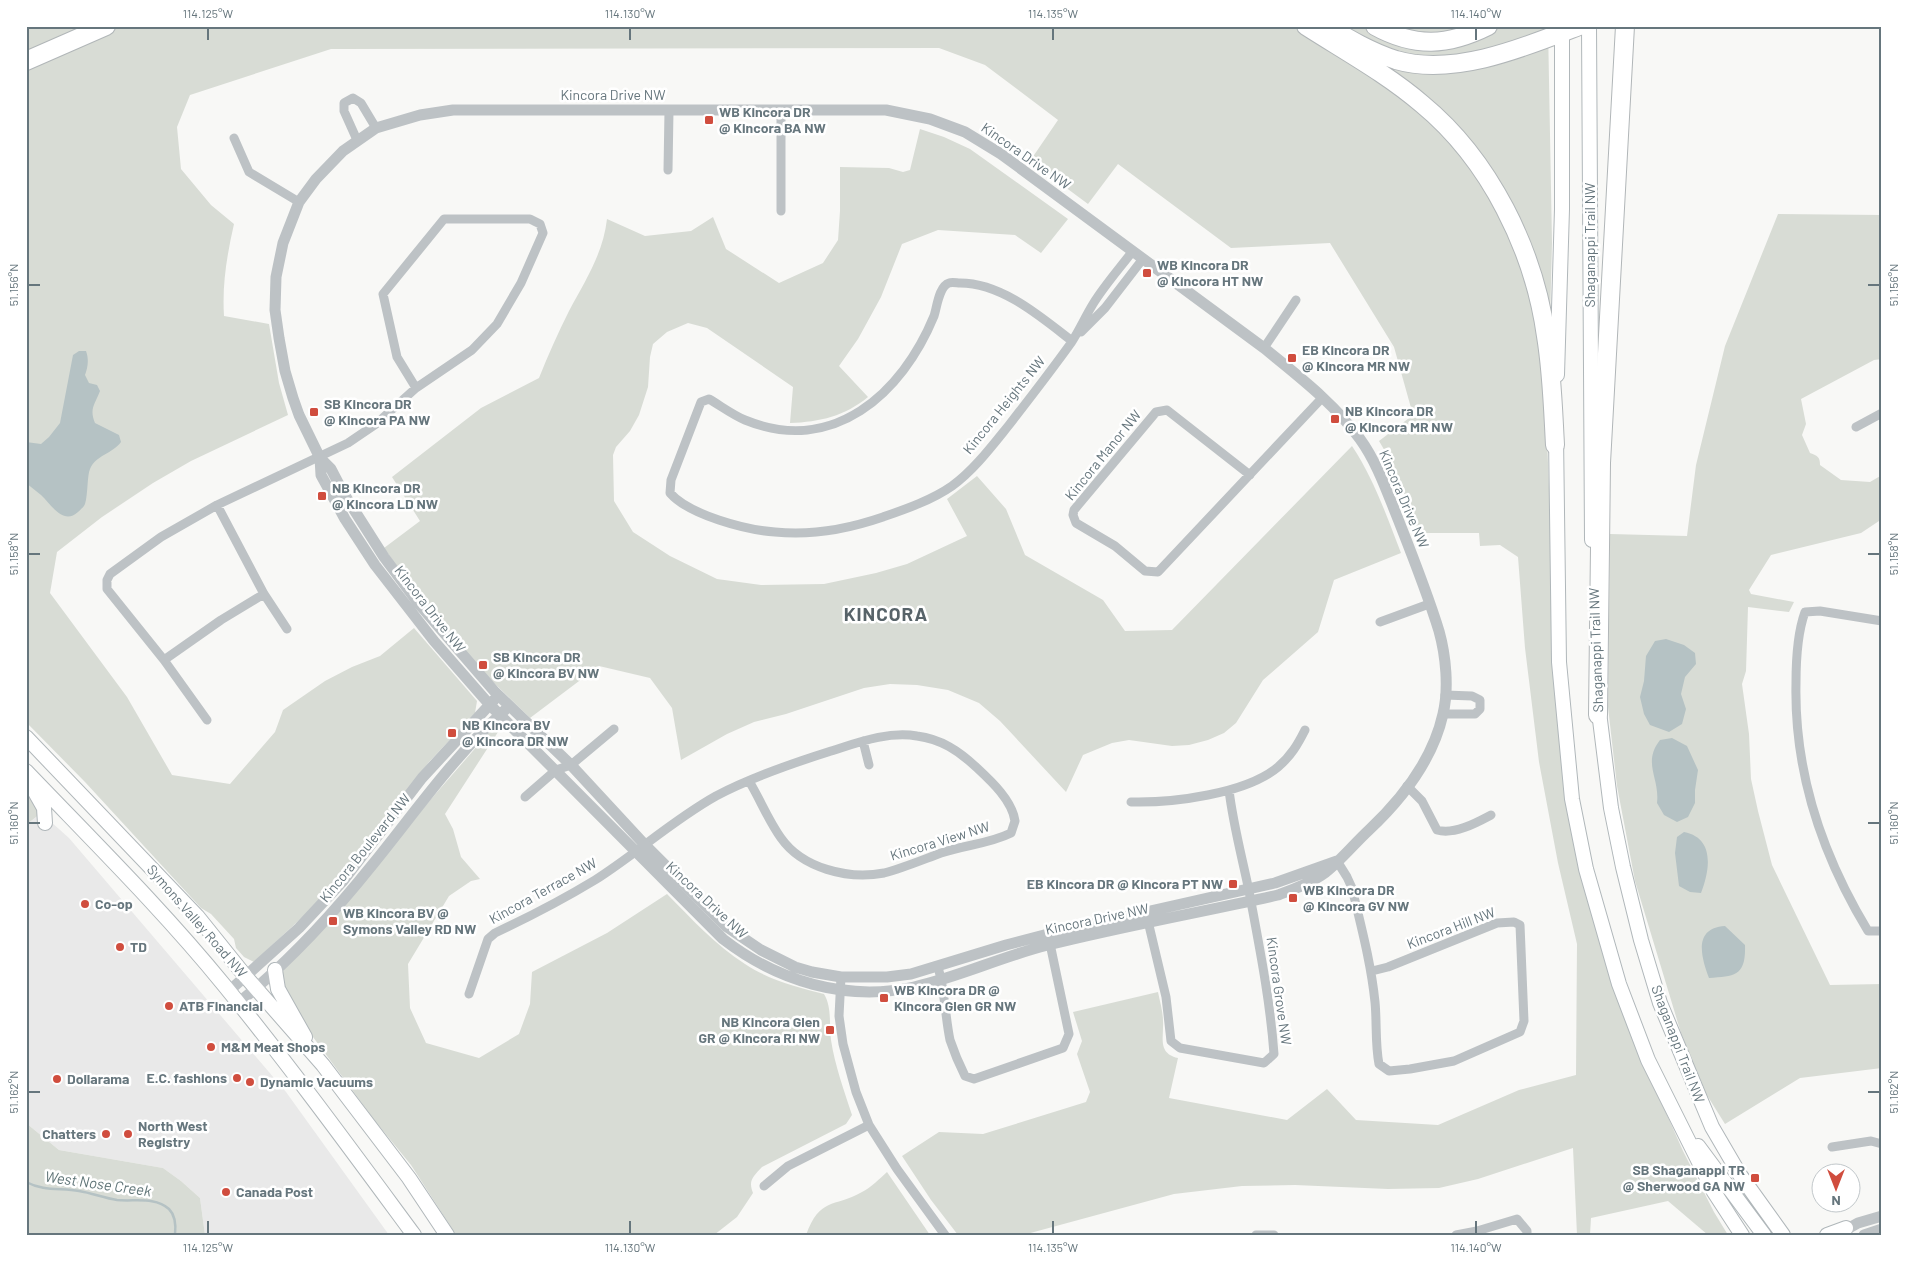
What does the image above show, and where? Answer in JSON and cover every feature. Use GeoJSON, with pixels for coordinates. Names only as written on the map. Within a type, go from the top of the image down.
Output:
{"type":"FeatureCollection","features":[{"type":"Feature","properties":{"kind":"highway"},"geometry":{"type":"LineString","coordinates":[[26,61],[106,26]]}},
{"type":"Feature","properties":{"kind":"highway"},"geometry":{"type":"LineString","coordinates":[[1306,26],[1402,88],[1424,105],[1463,146],[1504,208],[1520,240],[1540,304],[1546,336],[1555,445]]}},
{"type":"Feature","properties":{"kind":"highway"},"geometry":{"type":"LineString","coordinates":[[1327,26],[1384,56],[1410,63],[1437,65],[1470,61],[1504,52],[1579,26]]}},
{"type":"Feature","properties":{"kind":"highway"},"geometry":{"type":"LineString","coordinates":[[1375,26],[1395,35],[1426,42],[1442,42],[1471,34],[1488,26]]}},
{"type":"Feature","properties":{"kind":"highway"},"geometry":{"type":"LineString","coordinates":[[1598,715],[1601,463],[1625,26]]}},
{"type":"Feature","properties":{"kind":"main road","name":"Shaganappi Trail NW"},"geometry":{"type":"LineString","coordinates":[[1589,26],[1591,496],[1598,715],[1611,808],[1641,940],[1660,1003],[1712,1127],[1740,1175],[1783,1235]]}},
{"type":"Feature","properties":{"kind":"main road","name":"Shaganappi Trail NW"},"geometry":{"type":"LineString","coordinates":[[1562,33],[1562,209],[1555,445],[1559,662],[1572,799],[1586,869],[1619,984],[1648,1060],[1714,1192],[1742,1235]]}},
{"type":"Feature","properties":{"kind":"main road","name":"Symons Valley Road NW"},"geometry":{"type":"LineString","coordinates":[[26,737],[197,916],[246,977],[323,1065],[409,1178],[447,1235]]}},
{"type":"Feature","properties":{"kind":"main road","name":"Symons Valley Road NW"},"geometry":{"type":"LineString","coordinates":[[26,771],[134,884],[229,991],[332,1123],[414,1235]]}},
{"type":"Feature","properties":{"kind":"main road"},"geometry":{"type":"LineString","coordinates":[[26,778],[44,808],[45,823]]}},
{"type":"Feature","properties":{"kind":"main road"},"geometry":{"type":"LineString","coordinates":[[275,970],[278,989],[323,1065]]}},
{"type":"Feature","properties":{"kind":"main road"},"geometry":{"type":"LineString","coordinates":[[1676,1118],[1764,1235]]}},
{"type":"Feature","properties":{"kind":"main road"},"geometry":{"type":"LineString","coordinates":[[1768,1214],[1793,1235]]}},
{"type":"Feature","properties":{"kind":"main road"},"geometry":{"type":"LineString","coordinates":[[1827,1235],[1841,1232]]}},
{"type":"Feature","properties":{"kind":"street"},"geometry":{"type":"LineString","coordinates":[[357,140],[344,111],[344,103],[353,98],[361,102],[376,128]]}},
{"type":"Feature","properties":{"kind":"street","name":"Kincora Drive NW"},"geometry":{"type":"LineString","coordinates":[[320,458],[321,475],[360,542],[434,641],[499,715],[640,849],[727,927],[744,940],[777,959],[812,972],[841,977],[886,977],[911,974],[1000,947],[1049,939],[1250,896],[1275,883],[1336,861],[1380,820],[1407,786],[1428,755],[1443,714],[1445,695],[1444,660],[1440,641],[1429,604],[1379,472],[1361,440],[1338,412],[1264,348],[1142,260],[1001,154],[965,132],[930,120],[886,110],[453,110],[420,115],[376,128],[357,140],[343,151],[316,179],[299,202],[283,243],[276,277],[276,310],[282,355],[300,415],[320,458],[331,469],[349,502],[384,557],[457,649],[499,695],[571,765],[640,849],[723,939],[756,962],[793,979],[840,990],[867,992],[915,986],[1019,952],[1049,939]]}},
{"type":"Feature","properties":{"kind":"street"},"geometry":{"type":"LineString","coordinates":[[780,211],[781,110]]}},
{"type":"Feature","properties":{"kind":"street"},"geometry":{"type":"LineString","coordinates":[[668,170],[669,111]]}},
{"type":"Feature","properties":{"kind":"street"},"geometry":{"type":"LineString","coordinates":[[234,138],[249,172],[299,202]]}},
{"type":"Feature","properties":{"kind":"street"},"geometry":{"type":"LineString","coordinates":[[207,720],[164,660],[108,589],[107,580],[110,574],[161,537],[217,505],[320,458],[348,443],[376,424],[416,388],[472,350],[497,324],[521,283],[543,233],[540,224],[530,218],[444,219],[383,294],[397,357],[416,388]]}},
{"type":"Feature","properties":{"kind":"street","name":"Kincora Heights NW"},"geometry":{"type":"LineString","coordinates":[[1072,341],[1026,306],[1004,294],[971,282],[949,282],[943,287],[934,316],[919,346],[904,368],[874,402],[850,417],[826,427],[796,431],[777,429],[745,420],[709,399],[701,402],[671,480],[670,493],[686,504],[725,522],[748,528],[782,533],[812,533],[845,528],[896,512],[939,493],[952,486],[993,445],[1036,392],[1072,341],[1094,302],[1132,252]]}},
{"type":"Feature","properties":{"kind":"street","name":"Kincora Heights NW"},"geometry":{"type":"LineString","coordinates":[[1072,341],[1105,308],[1142,260]]}},
{"type":"Feature","properties":{"kind":"street"},"geometry":{"type":"LineString","coordinates":[[1264,348],[1296,300]]}},
{"type":"Feature","properties":{"kind":"street","name":"Kincora Manor NW"},"geometry":{"type":"LineString","coordinates":[[1250,475],[1167,410],[1156,412],[1074,510],[1073,515],[1076,523],[1115,546],[1145,571],[1158,572],[1250,475],[1322,398]]}},
{"type":"Feature","properties":{"kind":"street"},"geometry":{"type":"LineString","coordinates":[[1856,427],[1882,413]]}},
{"type":"Feature","properties":{"kind":"street"},"geometry":{"type":"LineString","coordinates":[[217,505],[264,594],[287,629]]}},
{"type":"Feature","properties":{"kind":"street"},"geometry":{"type":"LineString","coordinates":[[164,660],[221,620],[264,594]]}},
{"type":"Feature","properties":{"kind":"street"},"geometry":{"type":"LineString","coordinates":[[1380,622],[1429,604]]}},
{"type":"Feature","properties":{"kind":"street"},"geometry":{"type":"LineString","coordinates":[[1882,621],[1820,611],[1805,612],[1801,623],[1797,655],[1795,696],[1803,771],[1822,840],[1848,896],[1868,931],[1882,931]]}},
{"type":"Feature","properties":{"kind":"street","name":"Kincora Boulevard NW"},"geometry":{"type":"LineString","coordinates":[[229,991],[299,928],[343,881],[422,778],[499,695]]}},
{"type":"Feature","properties":{"kind":"street"},"geometry":{"type":"LineString","coordinates":[[1443,714],[1475,714],[1480,709],[1480,700],[1472,696],[1445,695]]}},
{"type":"Feature","properties":{"kind":"street","name":"Kincora Boulevard NW"},"geometry":{"type":"LineString","coordinates":[[238,1003],[275,970],[335,909],[464,749],[510,706]]}},
{"type":"Feature","properties":{"kind":"street"},"geometry":{"type":"LineString","coordinates":[[525,797],[556,770],[571,765],[614,729]]}},
{"type":"Feature","properties":{"kind":"street"},"geometry":{"type":"LineString","coordinates":[[1131,802],[1170,800],[1229,790],[1251,782],[1278,768],[1296,748],[1305,730]]}},
{"type":"Feature","properties":{"kind":"street","name":"Kincora View NW"},"geometry":{"type":"LineString","coordinates":[[640,849],[716,797],[749,781],[772,770],[862,741],[888,736],[910,735],[932,739],[952,747],[993,784],[1007,802],[1014,822],[1010,832],[996,839],[949,851],[883,873],[857,875],[842,873],[821,868],[808,862],[782,839],[749,781]]}},
{"type":"Feature","properties":{"kind":"street"},"geometry":{"type":"LineString","coordinates":[[862,741],[869,764]]}},
{"type":"Feature","properties":{"kind":"street"},"geometry":{"type":"LineString","coordinates":[[1407,786],[1422,801],[1437,830],[1446,833],[1476,823],[1491,815]]}},
{"type":"Feature","properties":{"kind":"street"},"geometry":{"type":"LineString","coordinates":[[1229,790],[1232,818],[1250,896]]}},
{"type":"Feature","properties":{"kind":"street","name":"Kincora Terrace NW"},"geometry":{"type":"LineString","coordinates":[[469,994],[488,939],[495,933],[557,902],[596,879],[640,849]]}},
{"type":"Feature","properties":{"kind":"street","name":"Kincora Hill NW"},"geometry":{"type":"LineString","coordinates":[[1336,861],[1352,888],[1372,971],[1376,1004],[1379,1064],[1389,1071],[1454,1061],[1520,1032],[1524,1021],[1520,925],[1514,922],[1497,923],[1388,968],[1372,971]]}},
{"type":"Feature","properties":{"kind":"street","name":"Kincora Grove NW"},"geometry":{"type":"LineString","coordinates":[[1147,917],[1166,998],[1171,1041],[1180,1048],[1264,1063],[1274,1054],[1271,1012],[1250,896]]}},
{"type":"Feature","properties":{"kind":"street"},"geometry":{"type":"LineString","coordinates":[[938,967],[942,978],[950,1040],[965,1076],[974,1079],[1064,1048],[1069,1034],[1049,939]]}},
{"type":"Feature","properties":{"kind":"street"},"geometry":{"type":"LineString","coordinates":[[841,977],[839,1016],[843,1044],[856,1092],[869,1125],[902,1176],[945,1235]]}},
{"type":"Feature","properties":{"kind":"street"},"geometry":{"type":"LineString","coordinates":[[764,1186],[788,1166],[869,1125]]}},
{"type":"Feature","properties":{"kind":"street"},"geometry":{"type":"LineString","coordinates":[[1832,1148],[1871,1141],[1882,1144]]}},
{"type":"Feature","properties":{"kind":"street"},"geometry":{"type":"LineString","coordinates":[[1841,1232],[1882,1216]]}},
{"type":"Feature","properties":{"kind":"street"},"geometry":{"type":"LineString","coordinates":[[1456,1235],[1517,1219],[1527,1231],[1527,1235]]}},
{"type":"Feature","properties":{"kind":"street"},"geometry":{"type":"LineString","coordinates":[[1864,1235],[1882,1229]]}},
{"type":"Feature","properties":{"kind":"street"},"geometry":{"type":"LineString","coordinates":[[1258,1235],[1274,1235]]}},
{"type":"Feature","properties":{"kind":"shaded area"},"geometry":{"type":"Polygon","coordinates":[[[26,26],[1548,26],[1552,243],[1547,439],[1555,688],[1564,764],[1639,1052],[1683,1151],[1728,1235],[1708,1235],[1668,1201],[1591,1218],[1590,1235],[1577,1235],[1573,1148],[1478,1179],[1439,1188],[1388,1189],[1295,1185],[1242,1186],[1174,1194],[1023,1235],[958,1235],[931,1200],[902,1156],[939,1132],[983,1134],[1086,1102],[1090,1092],[1077,1054],[1082,1041],[1073,1012],[1158,992],[1162,1014],[1164,1048],[1171,1056],[1178,1058],[1169,1098],[1287,1120],[1327,1089],[1356,1120],[1438,1125],[1519,1090],[1576,1075],[1577,944],[1558,863],[1539,762],[1525,648],[1518,557],[1500,545],[1480,546],[1479,533],[1417,533],[1395,468],[1379,441],[1413,415],[1394,347],[1330,243],[1231,248],[1118,164],[1088,204],[1030,161],[1058,120],[985,65],[939,48],[331,49],[190,95],[177,127],[181,169],[211,205],[234,224],[226,270],[224,316],[269,324],[279,383],[288,415],[191,461],[153,483],[102,517],[57,552],[50,593],[127,697],[172,775],[230,784],[275,732],[283,710],[325,681],[352,667],[380,656],[414,628],[477,701],[475,713],[429,762],[323,898],[254,962],[244,957],[236,948],[234,939],[211,914],[201,908],[85,782],[26,722],[26,26]]]}},
{"type":"Feature","properties":{"kind":"shaded area"},"geometry":{"type":"Polygon","coordinates":[[[920,129],[970,149],[1068,219],[1041,253],[1015,235],[938,230],[902,244],[881,297],[858,339],[839,366],[868,397],[850,409],[832,417],[790,423],[793,387],[707,328],[688,323],[667,332],[653,344],[648,387],[639,415],[630,431],[616,447],[613,455],[614,501],[633,532],[670,556],[717,579],[761,585],[824,584],[907,564],[967,536],[947,499],[977,476],[1006,509],[1025,555],[1103,600],[1125,631],[1172,630],[1352,446],[1373,485],[1401,553],[1334,580],[1318,632],[1263,680],[1236,723],[1224,733],[1189,745],[1172,746],[1129,740],[1112,743],[1083,755],[1066,792],[1000,721],[979,703],[948,690],[917,685],[890,684],[864,688],[786,714],[754,722],[727,734],[681,760],[672,708],[650,678],[599,666],[530,718],[488,677],[420,599],[384,548],[420,521],[392,477],[481,408],[539,378],[569,311],[597,256],[602,244],[607,219],[645,236],[691,231],[713,217],[726,249],[779,283],[823,263],[838,240],[840,167],[889,168],[903,172],[910,170],[920,129]]]}},
{"type":"Feature","properties":{"kind":"shaded area"},"geometry":{"type":"Polygon","coordinates":[[[1778,214],[1882,215],[1882,359],[1874,360],[1801,399],[1806,424],[1802,435],[1810,453],[1819,458],[1820,465],[1841,480],[1870,482],[1882,475],[1882,519],[1861,533],[1771,555],[1749,590],[1751,594],[1794,602],[1789,612],[1748,607],[1746,671],[1742,684],[1749,734],[1751,779],[1772,865],[1830,985],[1882,984],[1882,1068],[1800,1078],[1725,1124],[1705,1092],[1681,1033],[1635,881],[1617,786],[1608,707],[1610,534],[1687,536],[1696,465],[1725,346],[1778,214]]]}},
{"type":"Feature","properties":{"kind":"shaded area"},"geometry":{"type":"Polygon","coordinates":[[[79,351],[86,351],[88,363],[85,375],[89,383],[97,385],[100,391],[93,410],[95,423],[119,435],[121,442],[93,464],[89,472],[84,505],[73,516],[67,517],[58,512],[26,483],[26,442],[41,444],[60,423],[73,355],[79,351]]]}},
{"type":"Feature","properties":{"kind":"shaded area"},"geometry":{"type":"Polygon","coordinates":[[[1666,639],[1684,645],[1695,653],[1696,664],[1685,677],[1681,694],[1686,709],[1682,724],[1669,732],[1650,725],[1644,714],[1640,697],[1644,681],[1646,656],[1655,641],[1666,639]]]}},
{"type":"Feature","properties":{"kind":"shaded area"},"geometry":{"type":"Polygon","coordinates":[[[492,729],[500,729],[445,814],[453,829],[461,857],[480,879],[471,881],[449,896],[408,964],[410,1008],[426,1043],[479,1058],[519,1034],[530,1004],[532,972],[607,933],[667,894],[734,957],[773,979],[824,994],[827,999],[833,1050],[852,1115],[846,1124],[762,1167],[752,1179],[753,1193],[737,1217],[714,1235],[456,1235],[411,1165],[375,1121],[299,1018],[284,992],[282,973],[285,967],[492,729]]]}},
{"type":"Feature","properties":{"kind":"shaded area"},"geometry":{"type":"Polygon","coordinates":[[[1672,738],[1687,746],[1698,770],[1695,803],[1688,817],[1677,822],[1664,815],[1657,803],[1652,763],[1652,756],[1660,740],[1672,738]]]}},
{"type":"Feature","properties":{"kind":"shaded area"},"geometry":{"type":"Polygon","coordinates":[[[26,785],[41,813],[26,825],[26,785]]]}},
{"type":"Feature","properties":{"kind":"shaded area"},"geometry":{"type":"Polygon","coordinates":[[[41,813],[69,838],[286,1092],[389,1235],[205,1235],[200,1198],[163,1168],[59,1150],[26,1123],[26,825],[41,813]]]}},
{"type":"Feature","properties":{"kind":"shaded area"},"geometry":{"type":"Polygon","coordinates":[[[1684,832],[1694,835],[1701,841],[1708,856],[1708,865],[1701,893],[1690,892],[1679,886],[1675,853],[1677,837],[1684,832]]]}},
{"type":"Feature","properties":{"kind":"shaded area"},"geometry":{"type":"Polygon","coordinates":[[[1725,926],[1745,945],[1743,963],[1741,969],[1732,975],[1709,978],[1702,953],[1704,938],[1708,932],[1715,928],[1725,926]]]}},
{"type":"Feature","properties":{"kind":"shaded area"},"geometry":{"type":"Polygon","coordinates":[[[26,1123],[59,1150],[163,1168],[200,1198],[205,1235],[26,1235],[26,1123]]]}},
{"type":"Feature","properties":{"kind":"shaded area"},"geometry":{"type":"Polygon","coordinates":[[[887,1172],[930,1235],[806,1235],[811,1223],[822,1209],[866,1190],[887,1172]]]}},
{"type":"Feature","properties":{"kind":"waterway","name":"West Nose Creek"},"geometry":{"type":"LineString","coordinates":[[26,1182],[39,1187],[79,1191],[117,1200],[157,1202],[169,1209],[173,1215],[175,1235]]}},
{"type":"Feature","properties":{"kind":"place","name":"WB Kincora DR @ Kincora BA NW"},"geometry":{"type":"Point","coordinates":[709,120]}},
{"type":"Feature","properties":{"kind":"place","name":"WB Kincora DR @ Kincora HT NW"},"geometry":{"type":"Point","coordinates":[1147,273]}},
{"type":"Feature","properties":{"kind":"place","name":"EB Kincora DR @ Kincora MR NW"},"geometry":{"type":"Point","coordinates":[1292,358]}},
{"type":"Feature","properties":{"kind":"place","name":"SB Kincora DR @ Kincora PA NW"},"geometry":{"type":"Point","coordinates":[314,412]}},
{"type":"Feature","properties":{"kind":"place","name":"NB Kincora DR @ Kincora MR NW"},"geometry":{"type":"Point","coordinates":[1335,419]}},
{"type":"Feature","properties":{"kind":"place","name":"NB Kincora DR @ Kincora LD NW"},"geometry":{"type":"Point","coordinates":[322,496]}},
{"type":"Feature","properties":{"kind":"place","name":"SB Kincora DR @ Kincora BV NW"},"geometry":{"type":"Point","coordinates":[483,665]}},
{"type":"Feature","properties":{"kind":"place","name":"NB Kincora BV @ Kincora DR NW"},"geometry":{"type":"Point","coordinates":[452,733]}},
{"type":"Feature","properties":{"kind":"place","name":"EB Kincora DR @ Kincora PT NW"},"geometry":{"type":"Point","coordinates":[1233,884]}},
{"type":"Feature","properties":{"kind":"place","name":"WB Kincora DR @ Kincora GV NW"},"geometry":{"type":"Point","coordinates":[1293,898]}},
{"type":"Feature","properties":{"kind":"place","name":"Co-op"},"geometry":{"type":"Point","coordinates":[85,904]}},
{"type":"Feature","properties":{"kind":"place","name":"WB Kincora BV @ Symons Valley RD NW"},"geometry":{"type":"Point","coordinates":[333,921]}},
{"type":"Feature","properties":{"kind":"place","name":"TD"},"geometry":{"type":"Point","coordinates":[120,947]}},
{"type":"Feature","properties":{"kind":"place","name":"WB Kincora DR @ Kincora Glen GR NW"},"geometry":{"type":"Point","coordinates":[884,998]}},
{"type":"Feature","properties":{"kind":"place","name":"ATB Financial"},"geometry":{"type":"Point","coordinates":[169,1006]}},
{"type":"Feature","properties":{"kind":"place","name":"NB Kincora Glen GR @ Kincora RI NW"},"geometry":{"type":"Point","coordinates":[830,1030]}},
{"type":"Feature","properties":{"kind":"place","name":"M&M Meat Shops"},"geometry":{"type":"Point","coordinates":[211,1047]}},
{"type":"Feature","properties":{"kind":"place","name":"E.C. fashions"},"geometry":{"type":"Point","coordinates":[237,1078]}},
{"type":"Feature","properties":{"kind":"place","name":"Dollarama"},"geometry":{"type":"Point","coordinates":[57,1079]}},
{"type":"Feature","properties":{"kind":"place","name":"Dynamic Vacuums"},"geometry":{"type":"Point","coordinates":[250,1082]}},
{"type":"Feature","properties":{"kind":"place","name":"Chatters"},"geometry":{"type":"Point","coordinates":[106,1134]}},
{"type":"Feature","properties":{"kind":"place","name":"North West Registry"},"geometry":{"type":"Point","coordinates":[128,1134]}},
{"type":"Feature","properties":{"kind":"place","name":"SB Shaganappi TR @ Sherwood GA NW"},"geometry":{"type":"Point","coordinates":[1755,1178]}},
{"type":"Feature","properties":{"kind":"place","name":"Canada Post"},"geometry":{"type":"Point","coordinates":[226,1192]}},
{"type":"Feature","properties":{"kind":"district","name":"KINCORA"},"geometry":{"type":"Point","coordinates":[886,614]}}]}
